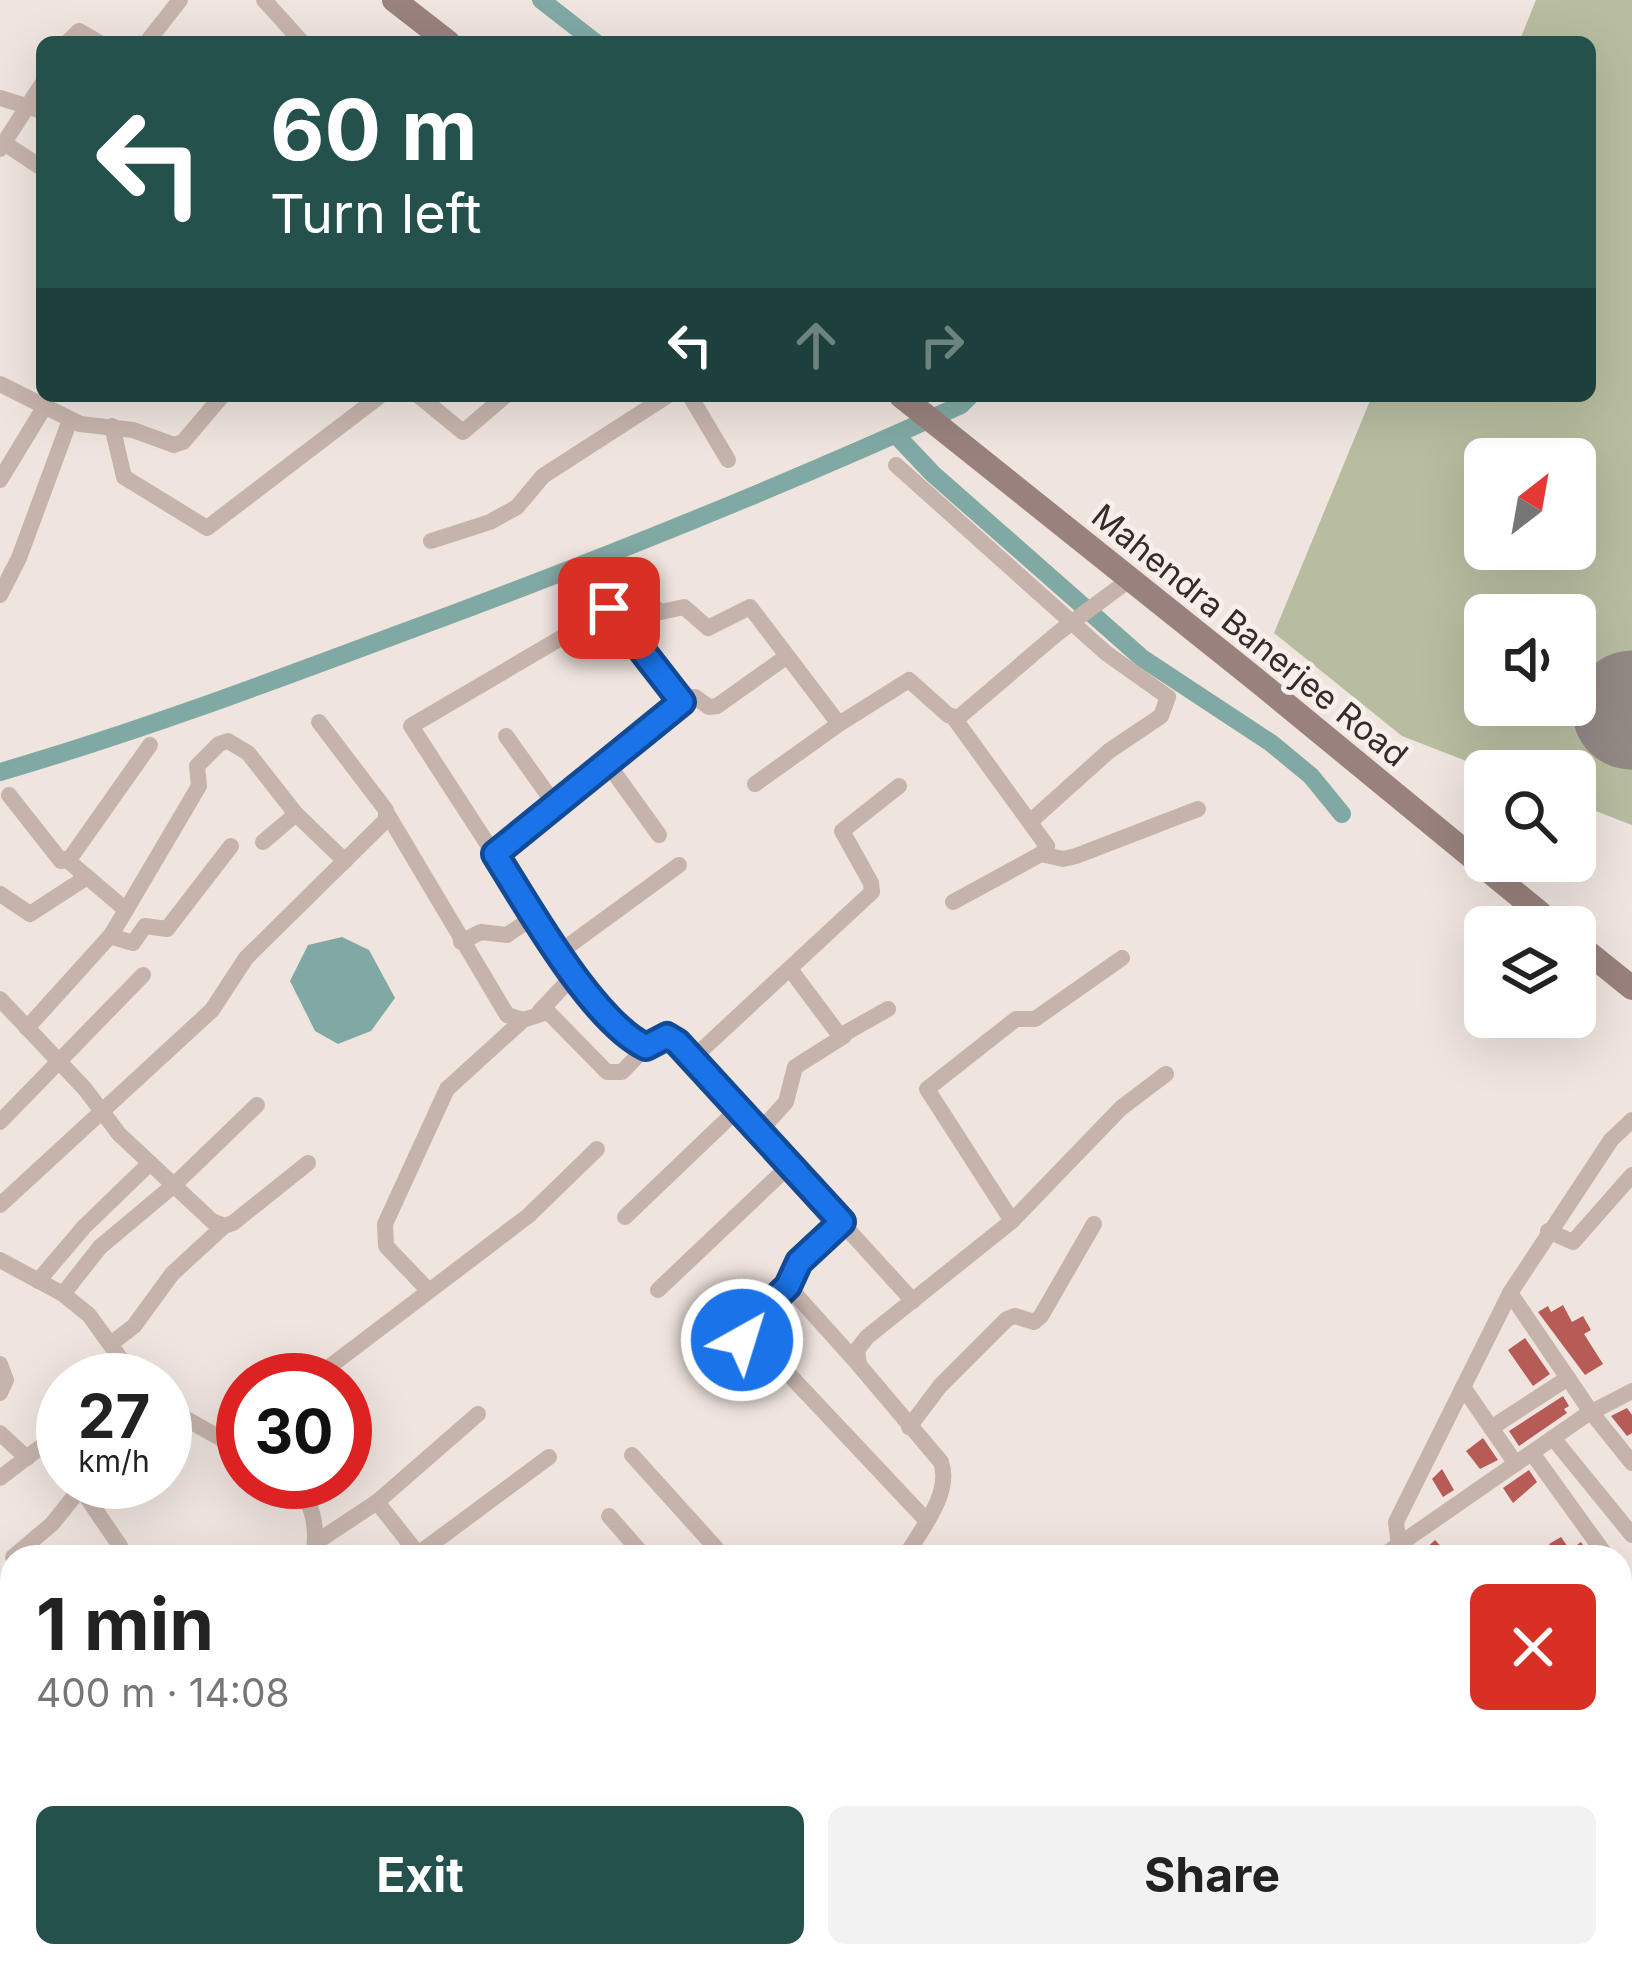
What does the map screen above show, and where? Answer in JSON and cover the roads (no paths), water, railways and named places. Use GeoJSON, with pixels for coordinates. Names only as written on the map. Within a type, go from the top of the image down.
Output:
{"type":"FeatureCollection","features":[{"type":"Feature","properties":{"kind":"street"},"geometry":{"type":"LineString","coordinates":[[156,36],[179,0]]}},
{"type":"Feature","properties":{"kind":"street"},"geometry":{"type":"LineString","coordinates":[[264,0],[297,36]]}},
{"type":"Feature","properties":{"kind":"street"},"geometry":{"type":"LineString","coordinates":[[394,0],[440,36]]}},
{"type":"Feature","properties":{"kind":"street"},"geometry":{"type":"LineString","coordinates":[[0,98],[36,108],[2,146],[36,165]]}},
{"type":"Feature","properties":{"kind":"street"},"geometry":{"type":"LineString","coordinates":[[0,384],[70,421],[112,426],[179,445],[217,402]]}},
{"type":"Feature","properties":{"kind":"street"},"geometry":{"type":"LineString","coordinates":[[112,426],[124,477],[212,527],[372,402]]}},
{"type":"Feature","properties":{"kind":"street"},"geometry":{"type":"LineString","coordinates":[[426,402],[463,432],[499,402]]}},
{"type":"Feature","properties":{"kind":"street"},"geometry":{"type":"LineString","coordinates":[[431,541],[517,508],[544,476],[659,402]]}},
{"type":"Feature","properties":{"kind":"street"},"geometry":{"type":"LineString","coordinates":[[694,402],[728,460]]}},
{"type":"Feature","properties":{"kind":"street","name":"Mahendra Banerjee Road"},"geometry":{"type":"LineString","coordinates":[[909,402],[1531,906]]}},
{"type":"Feature","properties":{"kind":"street"},"geometry":{"type":"LineString","coordinates":[[0,480],[44,406]]}},
{"type":"Feature","properties":{"kind":"street"},"geometry":{"type":"LineString","coordinates":[[0,595],[19,558],[70,421]]}},
{"type":"Feature","properties":{"kind":"street"},"geometry":{"type":"LineString","coordinates":[[896,465],[1075,620],[1106,653],[1166,694],[1161,716],[1109,751],[1031,821]]}},
{"type":"Feature","properties":{"kind":"street"},"geometry":{"type":"LineString","coordinates":[[954,718],[1130,580]]}},
{"type":"Feature","properties":{"kind":"street"},"geometry":{"type":"LineString","coordinates":[[646,1047],[635,1042],[573,976],[412,726],[636,594],[661,612],[684,607],[708,628],[750,607],[839,724]]}},
{"type":"Feature","properties":{"kind":"street"},"geometry":{"type":"LineString","coordinates":[[609,608],[682,702]]}},
{"type":"Feature","properties":{"kind":"street"},"geometry":{"type":"LineString","coordinates":[[495,854],[682,702],[691,696],[717,706],[786,656]]}},
{"type":"Feature","properties":{"kind":"street"},"geometry":{"type":"LineString","coordinates":[[755,784],[909,680],[954,718],[1045,842],[1041,854]]}},
{"type":"Feature","properties":{"kind":"street"},"geometry":{"type":"LineString","coordinates":[[319,722],[388,814],[507,1016],[556,1018],[608,1072],[622,1072],[646,1047],[667,1036],[913,1301]]}},
{"type":"Feature","properties":{"kind":"street"},"geometry":{"type":"LineString","coordinates":[[506,736],[556,806]]}},
{"type":"Feature","properties":{"kind":"street"},"geometry":{"type":"LineString","coordinates":[[27,1028],[110,935],[199,786],[197,766],[219,744],[227,741],[248,753],[296,814],[345,861]]}},
{"type":"Feature","properties":{"kind":"street"},"geometry":{"type":"LineString","coordinates":[[9,795],[61,861],[150,745]]}},
{"type":"Feature","properties":{"kind":"street"},"geometry":{"type":"LineString","coordinates":[[608,764],[659,835]]}},
{"type":"Feature","properties":{"kind":"street"},"geometry":{"type":"LineString","coordinates":[[692,1059],[872,892],[842,831],[899,786]]}},
{"type":"Feature","properties":{"kind":"street"},"geometry":{"type":"LineString","coordinates":[[953,902],[1041,854],[1063,859],[1076,856],[1198,809]]}},
{"type":"Feature","properties":{"kind":"street"},"geometry":{"type":"LineString","coordinates":[[263,842],[296,814]]}},
{"type":"Feature","properties":{"kind":"street"},"geometry":{"type":"LineString","coordinates":[[0,1205],[212,1010],[246,958],[388,814]]}},
{"type":"Feature","properties":{"kind":"street"},"geometry":{"type":"LineString","coordinates":[[110,935],[133,943],[145,926],[166,929],[231,846]]}},
{"type":"Feature","properties":{"kind":"street"},"geometry":{"type":"LineString","coordinates":[[66,859],[126,910]]}},
{"type":"Feature","properties":{"kind":"street"},"geometry":{"type":"LineString","coordinates":[[560,952],[679,865]]}},
{"type":"Feature","properties":{"kind":"street"},"geometry":{"type":"LineString","coordinates":[[0,894],[30,914],[87,877]]}},
{"type":"Feature","properties":{"kind":"street"},"geometry":{"type":"LineString","coordinates":[[461,942],[481,932],[507,935],[535,916]]}},
{"type":"Feature","properties":{"kind":"street"},"geometry":{"type":"LineString","coordinates":[[1012,1221],[927,1088],[1016,1019],[1035,1019],[1122,958]]}},
{"type":"Feature","properties":{"kind":"street"},"geometry":{"type":"LineString","coordinates":[[1596,959],[1632,988]]}},
{"type":"Feature","properties":{"kind":"street"},"geometry":{"type":"LineString","coordinates":[[790,969],[844,1036]]}},
{"type":"Feature","properties":{"kind":"street"},"geometry":{"type":"LineString","coordinates":[[0,1122],[143,975]]}},
{"type":"Feature","properties":{"kind":"street"},"geometry":{"type":"LineString","coordinates":[[428,1289],[386,1246],[385,1224],[447,1089],[573,976]]}},
{"type":"Feature","properties":{"kind":"street"},"geometry":{"type":"LineString","coordinates":[[0,1000],[149,1163],[212,1221],[224,1226]]}},
{"type":"Feature","properties":{"kind":"street"},"geometry":{"type":"LineString","coordinates":[[760,1132],[786,1102],[795,1067],[888,1009]]}},
{"type":"Feature","properties":{"kind":"street"},"geometry":{"type":"LineString","coordinates":[[859,1364],[857,1350],[867,1337],[1012,1221],[1121,1108],[1166,1074]]}},
{"type":"Feature","properties":{"kind":"street"},"geometry":{"type":"LineString","coordinates":[[63,1294],[100,1247],[174,1185],[257,1105]]}},
{"type":"Feature","properties":{"kind":"street"},"geometry":{"type":"LineString","coordinates":[[626,1217],[738,1109]]}},
{"type":"Feature","properties":{"kind":"street"},"geometry":{"type":"LineString","coordinates":[[1397,1545],[1396,1522],[1510,1293],[1611,1140],[1632,1120]]}},
{"type":"Feature","properties":{"kind":"street"},"geometry":{"type":"LineString","coordinates":[[346,1353],[528,1216],[597,1149]]}},
{"type":"Feature","properties":{"kind":"street"},"geometry":{"type":"LineString","coordinates":[[38,1281],[92,1218],[149,1163]]}},
{"type":"Feature","properties":{"kind":"street"},"geometry":{"type":"LineString","coordinates":[[112,1343],[143,1317],[172,1274],[224,1226],[308,1163]]}},
{"type":"Feature","properties":{"kind":"street"},"geometry":{"type":"LineString","coordinates":[[658,1290],[790,1165]]}},
{"type":"Feature","properties":{"kind":"street"},"geometry":{"type":"LineString","coordinates":[[1548,1232],[1573,1243],[1632,1174]]}},
{"type":"Feature","properties":{"kind":"street"},"geometry":{"type":"LineString","coordinates":[[842,1222],[799,1262],[788,1286],[744,1329],[742,1340],[782,1366],[926,1520]]}},
{"type":"Feature","properties":{"kind":"street"},"geometry":{"type":"LineString","coordinates":[[909,1427],[940,1386],[1007,1319],[1015,1316],[1034,1322],[1041,1316],[1094,1224]]}},
{"type":"Feature","properties":{"kind":"street"},"geometry":{"type":"LineString","coordinates":[[0,1260],[63,1294],[89,1315],[116,1353]]}},
{"type":"Feature","properties":{"kind":"street"},"geometry":{"type":"LineString","coordinates":[[788,1286],[941,1462],[946,1476],[912,1545]]}},
{"type":"Feature","properties":{"kind":"street"},"geometry":{"type":"LineString","coordinates":[[1510,1293],[1632,1463]]}},
{"type":"Feature","properties":{"kind":"street"},"geometry":{"type":"LineString","coordinates":[[0,1364],[6,1380],[0,1393]]}},
{"type":"Feature","properties":{"kind":"street"},"geometry":{"type":"LineString","coordinates":[[1491,1429],[1568,1378]]}},
{"type":"Feature","properties":{"kind":"street"},"geometry":{"type":"LineString","coordinates":[[1463,1387],[1516,1464]]}},
{"type":"Feature","properties":{"kind":"street"},"geometry":{"type":"LineString","coordinates":[[1406,1545],[1553,1438],[1632,1391]]}},
{"type":"Feature","properties":{"kind":"street"},"geometry":{"type":"LineString","coordinates":[[321,1545],[478,1414]]}},
{"type":"Feature","properties":{"kind":"street"},"geometry":{"type":"LineString","coordinates":[[0,1433],[27,1458]]}},
{"type":"Feature","properties":{"kind":"street"},"geometry":{"type":"LineString","coordinates":[[1553,1438],[1632,1535]]}},
{"type":"Feature","properties":{"kind":"street"},"geometry":{"type":"LineString","coordinates":[[0,1478],[36,1451]]}},
{"type":"Feature","properties":{"kind":"street"},"geometry":{"type":"LineString","coordinates":[[1532,1453],[1598,1545]]}},
{"type":"Feature","properties":{"kind":"street"},"geometry":{"type":"LineString","coordinates":[[632,1455],[713,1545]]}},
{"type":"Feature","properties":{"kind":"street"},"geometry":{"type":"LineString","coordinates":[[430,1545],[549,1457]]}},
{"type":"Feature","properties":{"kind":"street"},"geometry":{"type":"LineString","coordinates":[[377,1502],[411,1545]]}},
{"type":"Feature","properties":{"kind":"street"},"geometry":{"type":"LineString","coordinates":[[29,1545],[62,1509]]}},
{"type":"Feature","properties":{"kind":"street"},"geometry":{"type":"LineString","coordinates":[[95,1509],[119,1545]]}},
{"type":"Feature","properties":{"kind":"street"},"geometry":{"type":"LineString","coordinates":[[311,1509],[314,1545]]}},
{"type":"Feature","properties":{"kind":"street"},"geometry":{"type":"LineString","coordinates":[[609,1516],[634,1545]]}},
{"type":"Feature","properties":{"kind":"water"},"geometry":{"type":"Polygon","coordinates":[[[342,937],[369,950],[395,998],[371,1031],[338,1044],[315,1031],[290,981],[308,945],[342,937]]]}},
{"type":"Feature","properties":{"kind":"waterway"},"geometry":{"type":"LineString","coordinates":[[541,0],[587,36]]}},
{"type":"Feature","properties":{"kind":"waterway"},"geometry":{"type":"LineString","coordinates":[[0,772],[199,707],[539,581],[822,467],[964,402]]}},
{"type":"Feature","properties":{"kind":"waterway"},"geometry":{"type":"LineString","coordinates":[[896,435],[933,474],[1142,658],[1271,743],[1311,776],[1342,814]]}}]}
